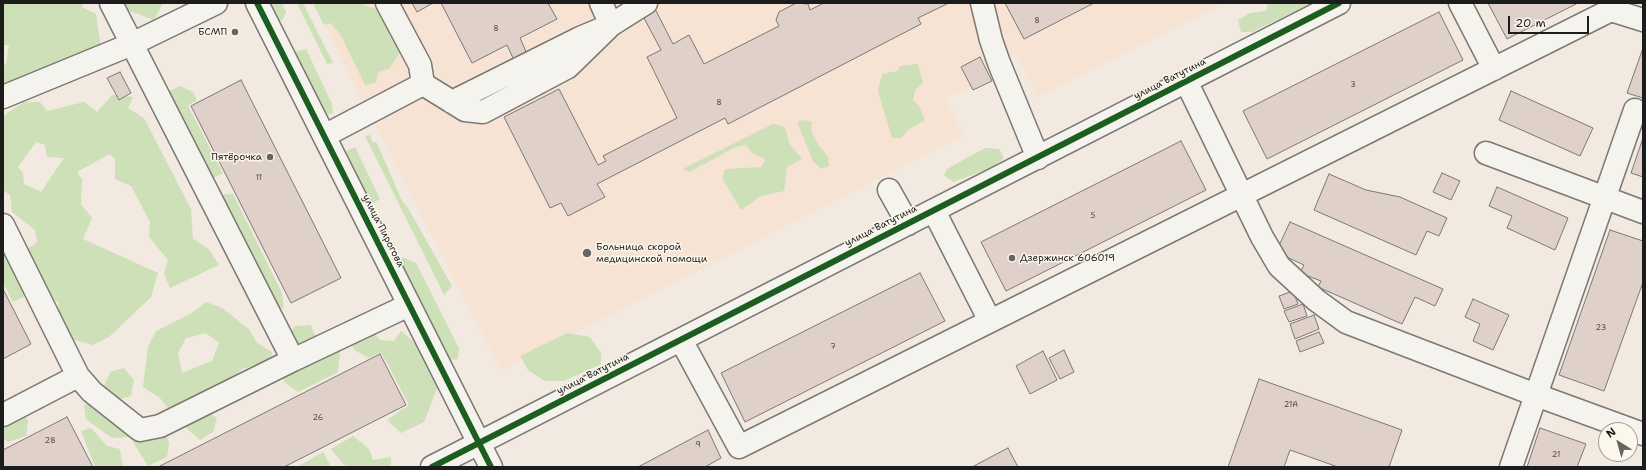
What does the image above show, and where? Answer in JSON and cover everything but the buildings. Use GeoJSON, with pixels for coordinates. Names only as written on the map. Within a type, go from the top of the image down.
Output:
{"type":"FeatureCollection","features":[{"type":"Feature","properties":{"kind":"street"},"geometry":{"type":"LineString","coordinates":[[111,3],[293,360]]}},
{"type":"Feature","properties":{"kind":"street"},"geometry":{"type":"LineString","coordinates":[[3,97],[132,44],[216,3]]}},
{"type":"Feature","properties":{"kind":"street","name":"улица Пирогова"},"geometry":{"type":"LineString","coordinates":[[257,3],[491,467]]}},
{"type":"Feature","properties":{"kind":"street"},"geometry":{"type":"LineString","coordinates":[[387,3],[420,65],[424,84],[465,110],[483,112],[568,67],[611,26],[646,3]]}},
{"type":"Feature","properties":{"kind":"street"},"geometry":{"type":"LineString","coordinates":[[601,3],[611,26]]}},
{"type":"Feature","properties":{"kind":"street"},"geometry":{"type":"LineString","coordinates":[[982,3],[991,40],[999,63],[1038,158]]}},
{"type":"Feature","properties":{"kind":"street","name":"улица Ватутина"},"geometry":{"type":"LineString","coordinates":[[432,467],[1339,3]]}},
{"type":"Feature","properties":{"kind":"street"},"geometry":{"type":"LineString","coordinates":[[1460,3],[1494,69]]}},
{"type":"Feature","properties":{"kind":"street"},"geometry":{"type":"LineString","coordinates":[[681,340],[739,447],[1611,10],[1643,20]]}},
{"type":"Feature","properties":{"kind":"street"},"geometry":{"type":"LineString","coordinates":[[1186,81],[1262,237],[1279,266],[1316,300],[1346,322],[1536,395],[1643,434]]}},
{"type":"Feature","properties":{"kind":"street"},"geometry":{"type":"LineString","coordinates":[[324,136],[424,84]]}},
{"type":"Feature","properties":{"kind":"street"},"geometry":{"type":"LineString","coordinates":[[1511,467],[1635,110]]}},
{"type":"Feature","properties":{"kind":"street"},"geometry":{"type":"LineString","coordinates":[[1486,153],[1643,212]]}},
{"type":"Feature","properties":{"kind":"street"},"geometry":{"type":"LineString","coordinates":[[889,190],[908,224]]}},
{"type":"Feature","properties":{"kind":"street"},"geometry":{"type":"LineString","coordinates":[[934,211],[990,321]]}},
{"type":"Feature","properties":{"kind":"street"},"geometry":{"type":"LineString","coordinates":[[3,225],[78,376],[92,392],[140,430],[160,426],[409,304]]}},
{"type":"Feature","properties":{"kind":"street"},"geometry":{"type":"LineString","coordinates":[[3,415],[78,376]]}},
{"type":"Feature","properties":{"kind":"shaded area","name":"Больница скорой медицинской помощи"},"geometry":{"type":"Polygon","coordinates":[[[313,3],[1224,3],[1038,97],[1016,54],[986,70],[992,81],[973,90],[970,86],[946,99],[964,135],[501,371],[313,3]]]}},
{"type":"Feature","properties":{"kind":"green space"},"geometry":{"type":"Polygon","coordinates":[[[3,3],[83,3],[82,7],[96,14],[101,48],[3,96],[3,66],[6,64],[9,45],[3,45],[3,3]]]}},
{"type":"Feature","properties":{"kind":"green space"},"geometry":{"type":"Polygon","coordinates":[[[108,3],[163,3],[154,20],[108,3]]]}},
{"type":"Feature","properties":{"kind":"green space"},"geometry":{"type":"Polygon","coordinates":[[[264,3],[282,3],[286,12],[282,21],[272,17],[264,3]]]}},
{"type":"Feature","properties":{"kind":"green space"},"geometry":{"type":"Polygon","coordinates":[[[297,3],[303,3],[333,63],[327,64],[297,3]]]}},
{"type":"Feature","properties":{"kind":"green space"},"geometry":{"type":"Polygon","coordinates":[[[313,3],[359,3],[387,13],[401,51],[389,69],[379,72],[375,83],[365,85],[341,36],[331,23],[324,25],[313,3]]]}},
{"type":"Feature","properties":{"kind":"green space"},"geometry":{"type":"Polygon","coordinates":[[[1268,3],[1312,3],[1252,32],[1241,32],[1238,20],[1250,13],[1266,11],[1268,3]]]}},
{"type":"Feature","properties":{"kind":"green space"},"geometry":{"type":"Polygon","coordinates":[[[306,49],[332,104],[333,113],[321,117],[292,64],[295,52],[306,49]]]}},
{"type":"Feature","properties":{"kind":"green space"},"geometry":{"type":"Polygon","coordinates":[[[918,64],[923,83],[915,90],[913,100],[919,106],[925,120],[908,130],[901,138],[892,138],[878,91],[882,74],[897,71],[900,66],[918,64]]]}},
{"type":"Feature","properties":{"kind":"green space"},"geometry":{"type":"Polygon","coordinates":[[[180,86],[193,92],[197,100],[188,106],[223,173],[197,186],[182,170],[180,141],[161,95],[180,86]]]}},
{"type":"Feature","properties":{"kind":"green space"},"geometry":{"type":"Polygon","coordinates":[[[112,95],[133,97],[128,108],[144,118],[191,209],[193,239],[209,249],[219,265],[170,288],[164,274],[168,260],[149,237],[150,222],[131,186],[115,179],[115,159],[109,154],[77,172],[82,179],[81,204],[92,218],[83,239],[158,273],[151,297],[109,337],[93,345],[68,338],[60,325],[58,302],[45,294],[31,273],[29,248],[37,242],[35,230],[12,212],[10,195],[3,190],[3,116],[24,102],[40,102],[47,111],[84,102],[97,112],[112,95]],[[36,142],[18,167],[23,173],[24,184],[41,192],[64,158],[47,157],[45,145],[36,142]]]}},
{"type":"Feature","properties":{"kind":"green space"},"geometry":{"type":"Polygon","coordinates":[[[803,120],[812,122],[811,131],[819,146],[828,157],[829,166],[821,169],[813,161],[797,122],[803,120]]]}},
{"type":"Feature","properties":{"kind":"green space"},"geometry":{"type":"Polygon","coordinates":[[[773,124],[785,127],[789,143],[802,159],[787,167],[784,191],[761,196],[741,210],[722,178],[725,169],[762,167],[765,159],[753,154],[746,145],[736,147],[689,172],[683,169],[773,124]]]}},
{"type":"Feature","properties":{"kind":"green space"},"geometry":{"type":"Polygon","coordinates":[[[370,135],[372,141],[377,143],[402,201],[408,208],[452,286],[444,295],[365,136],[370,135]]]}},
{"type":"Feature","properties":{"kind":"green space"},"geometry":{"type":"Polygon","coordinates":[[[355,147],[380,199],[368,206],[342,153],[355,147]]]}},
{"type":"Feature","properties":{"kind":"green space"},"geometry":{"type":"Polygon","coordinates":[[[985,148],[999,149],[1004,158],[993,167],[953,182],[944,175],[947,169],[985,148]]]}},
{"type":"Feature","properties":{"kind":"green space"},"geometry":{"type":"Polygon","coordinates":[[[233,194],[282,293],[284,308],[272,311],[231,242],[216,235],[210,210],[217,195],[233,194]]]}},
{"type":"Feature","properties":{"kind":"green space"},"geometry":{"type":"Polygon","coordinates":[[[3,247],[29,294],[13,302],[3,283],[3,247]]]}},
{"type":"Feature","properties":{"kind":"green space"},"geometry":{"type":"Polygon","coordinates":[[[402,257],[416,263],[459,348],[458,359],[448,360],[406,288],[400,261],[402,257]]]}},
{"type":"Feature","properties":{"kind":"green space"},"geometry":{"type":"Polygon","coordinates":[[[206,302],[222,308],[249,329],[257,343],[272,352],[271,360],[242,369],[228,383],[215,384],[205,396],[171,412],[160,398],[143,387],[148,347],[156,331],[192,313],[206,302]],[[206,333],[186,338],[178,353],[182,373],[212,361],[219,343],[206,333]]]}},
{"type":"Feature","properties":{"kind":"green space"},"geometry":{"type":"Polygon","coordinates":[[[311,325],[314,334],[340,352],[338,372],[298,392],[284,382],[282,354],[288,335],[295,326],[311,325]]]}},
{"type":"Feature","properties":{"kind":"green space"},"geometry":{"type":"Polygon","coordinates":[[[370,328],[380,340],[394,341],[401,331],[417,344],[437,388],[424,422],[401,433],[387,420],[409,405],[381,352],[369,358],[354,350],[351,339],[370,328]]]}},
{"type":"Feature","properties":{"kind":"green space"},"geometry":{"type":"Polygon","coordinates":[[[567,333],[590,337],[601,353],[601,364],[564,381],[545,381],[528,370],[520,356],[567,333]]]}},
{"type":"Feature","properties":{"kind":"green space"},"geometry":{"type":"Polygon","coordinates":[[[124,368],[134,380],[131,396],[118,400],[104,386],[110,372],[124,368]]]}},
{"type":"Feature","properties":{"kind":"green space"},"geometry":{"type":"Polygon","coordinates":[[[105,399],[124,413],[145,442],[154,433],[165,431],[169,443],[167,457],[148,466],[130,437],[112,438],[86,419],[84,405],[105,399]]]}},
{"type":"Feature","properties":{"kind":"green space"},"geometry":{"type":"Polygon","coordinates":[[[20,410],[28,420],[26,436],[8,442],[3,438],[3,413],[20,410]]]}},
{"type":"Feature","properties":{"kind":"green space"},"geometry":{"type":"Polygon","coordinates":[[[203,410],[217,418],[213,432],[200,440],[185,427],[187,416],[203,410]]]}},
{"type":"Feature","properties":{"kind":"green space"},"geometry":{"type":"Polygon","coordinates":[[[91,428],[107,446],[120,449],[123,467],[95,467],[81,431],[91,428]]]}},
{"type":"Feature","properties":{"kind":"green space"},"geometry":{"type":"Polygon","coordinates":[[[353,436],[369,449],[373,460],[391,457],[391,467],[354,467],[344,465],[331,449],[353,436]]]}},
{"type":"Feature","properties":{"kind":"green space"},"geometry":{"type":"Polygon","coordinates":[[[323,452],[331,467],[297,467],[323,452]]]}},
{"type":"Feature","properties":{"kind":"cycle path"},"geometry":{"type":"LineString","coordinates":[[257,3],[491,467]]}},
{"type":"Feature","properties":{"kind":"cycle path"},"geometry":{"type":"LineString","coordinates":[[432,467],[1339,3]]}},
{"type":"Feature","properties":{"kind":"place","name":"БСМП"},"geometry":{"type":"Point","coordinates":[235,32]}},
{"type":"Feature","properties":{"kind":"place","name":"Пятёрочка"},"geometry":{"type":"Point","coordinates":[270,157]}},
{"type":"Feature","properties":{"kind":"place","name":"Больница скорой медицинской помощи"},"geometry":{"type":"Point","coordinates":[587,253]}},
{"type":"Feature","properties":{"kind":"place","name":"Дзержинск 606019"},"geometry":{"type":"Point","coordinates":[1012,258]}}]}
